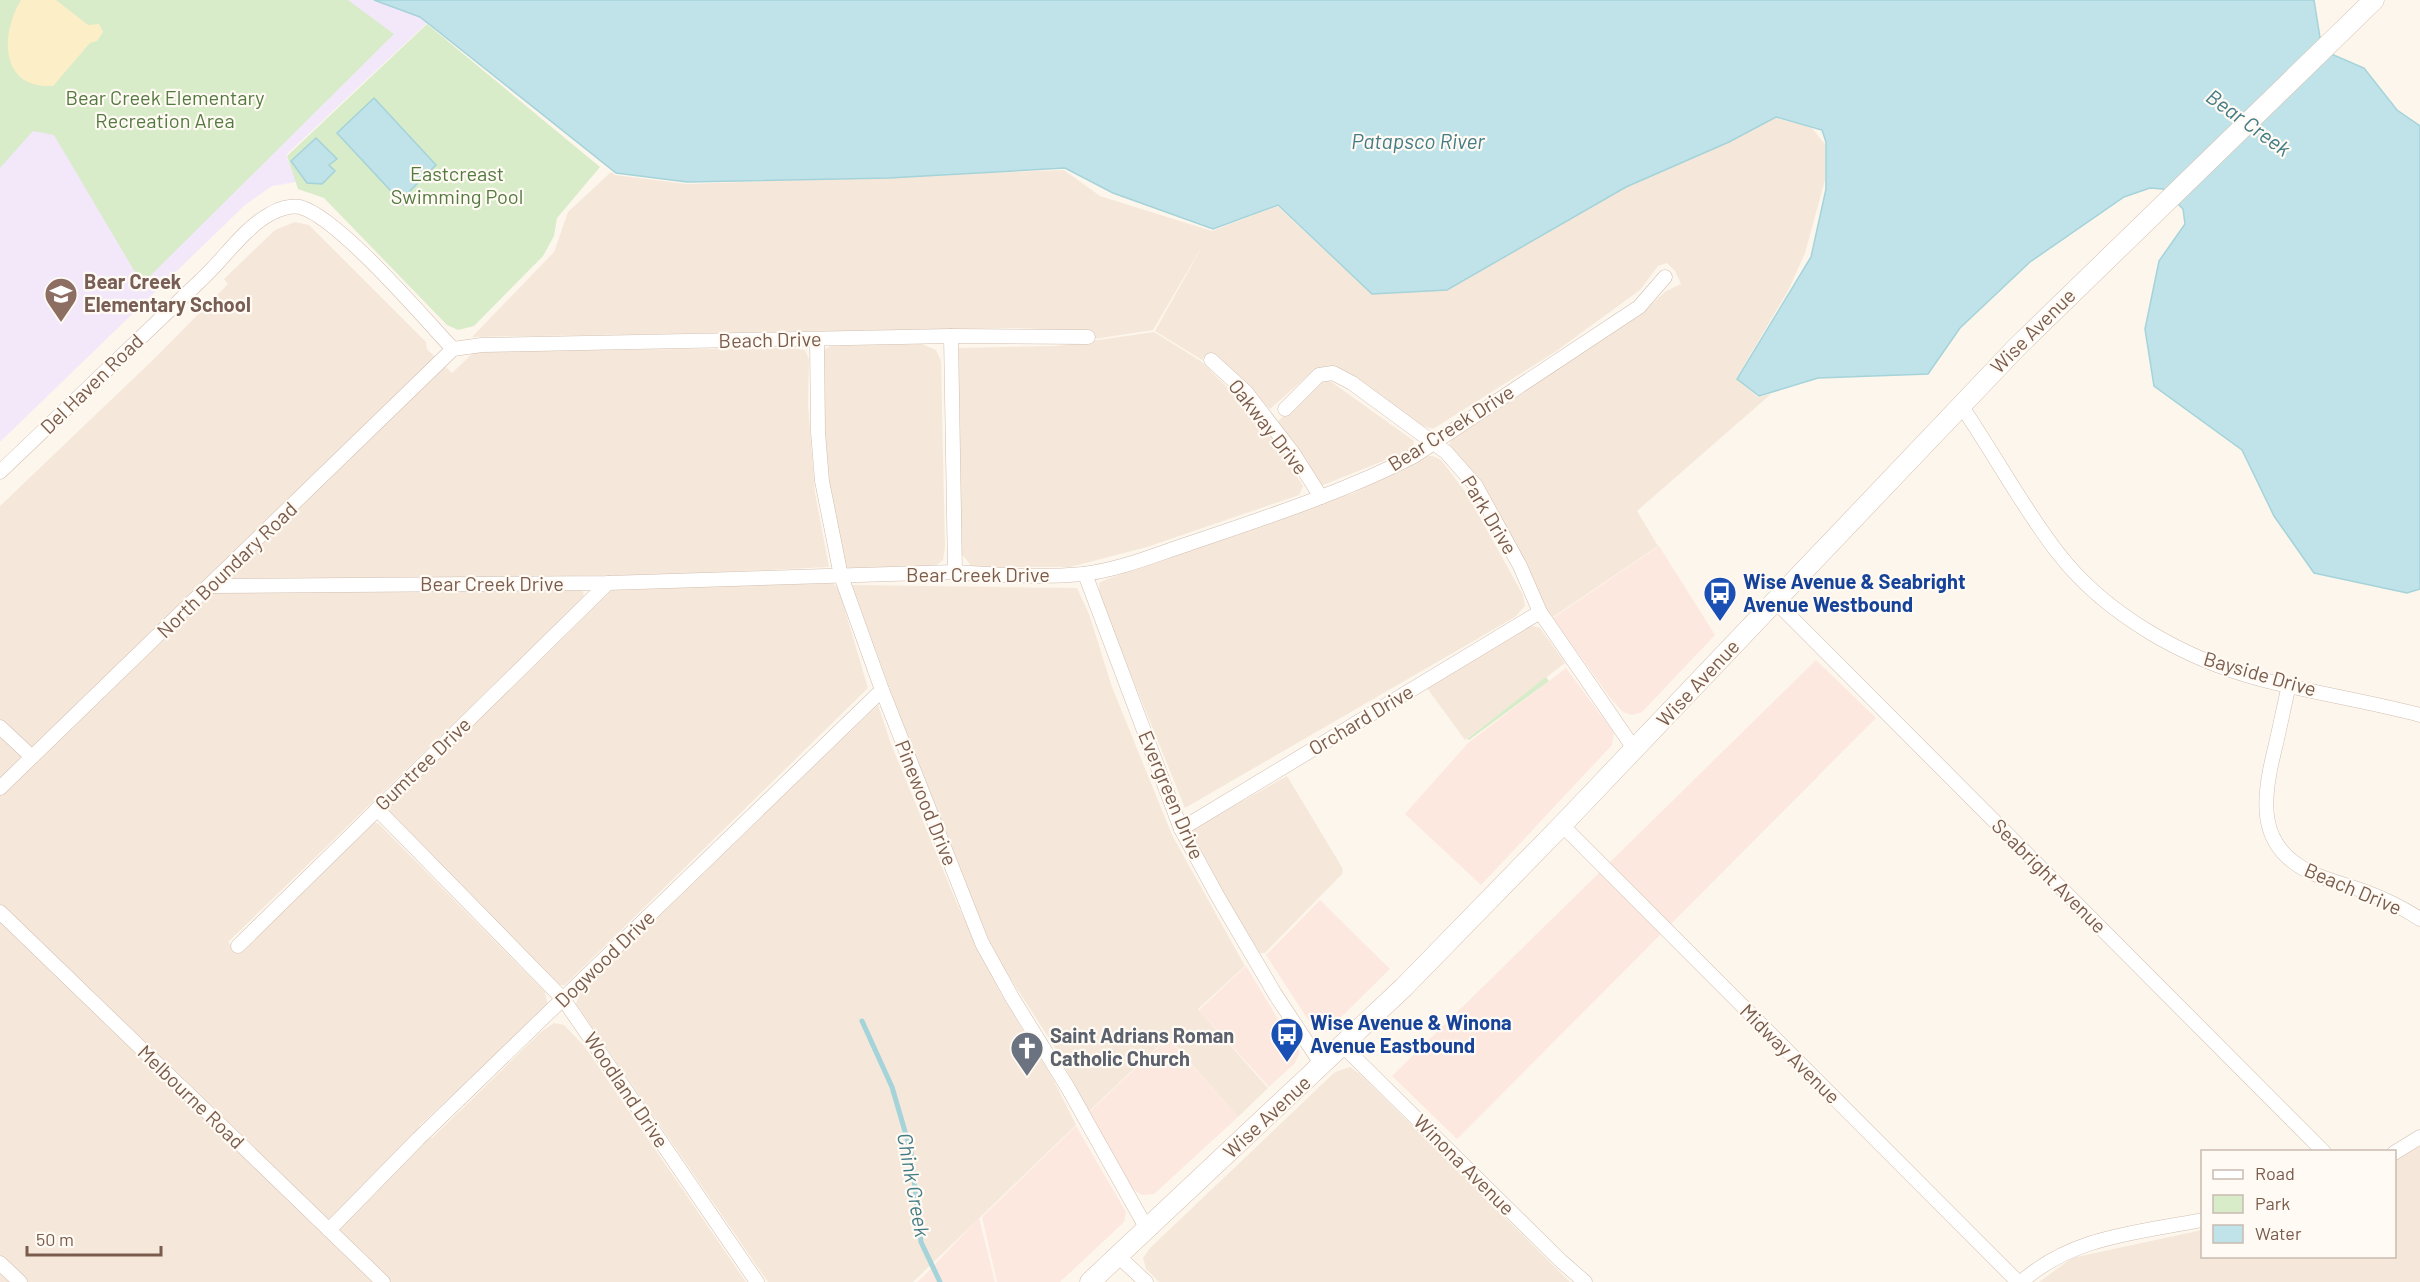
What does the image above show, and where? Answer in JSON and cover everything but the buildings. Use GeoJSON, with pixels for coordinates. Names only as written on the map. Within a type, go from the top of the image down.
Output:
{"type":"FeatureCollection","features":[{"type":"Feature","properties":{"kind":"main road","name":"Wise Avenue"},"geometry":{"type":"LineString","coordinates":[[1090,1282],[1343,1046],[1483,908],[1960,405],[2113,252],[2374,0]]}},
{"type":"Feature","properties":{"kind":"street","name":"Del Haven Road"},"geometry":{"type":"LineString","coordinates":[[0,472],[204,278],[255,224],[270,213],[282,208],[298,207],[311,212],[331,226],[369,261],[453,349]]}},
{"type":"Feature","properties":{"kind":"street","name":"Bear Creek Drive"},"geometry":{"type":"LineString","coordinates":[[211,586],[608,583],[955,572],[1013,575],[1085,574],[1123,565],[1378,475],[1435,442],[1638,307],[1665,278]]}},
{"type":"Feature","properties":{"kind":"street","name":"Beach Drive"},"geometry":{"type":"LineString","coordinates":[[453,349],[482,345],[951,336],[1088,337]]}},
{"type":"Feature","properties":{"kind":"street"},"geometry":{"type":"LineString","coordinates":[[951,336],[955,572]]}},
{"type":"Feature","properties":{"kind":"street","name":"Pinewood Drive"},"geometry":{"type":"LineString","coordinates":[[817,339],[818,432],[822,481],[841,576],[882,690],[982,942],[1147,1229]]}},
{"type":"Feature","properties":{"kind":"street","name":"North Boundary Road"},"geometry":{"type":"LineString","coordinates":[[0,788],[453,349]]}},
{"type":"Feature","properties":{"kind":"street","name":"Oakway Drive"},"geometry":{"type":"LineString","coordinates":[[1211,360],[1246,392],[1293,453],[1321,497]]}},
{"type":"Feature","properties":{"kind":"street","name":"Park Drive"},"geometry":{"type":"LineString","coordinates":[[1285,409],[1319,375],[1333,373],[1344,377],[1412,428],[1435,442],[1476,486],[1520,566],[1540,612],[1635,750]]}},
{"type":"Feature","properties":{"kind":"street","name":"Bayside Drive"},"geometry":{"type":"LineString","coordinates":[[1960,405],[2058,554],[2103,597],[2131,619],[2188,652],[2235,671],[2289,686],[2420,715]]}},
{"type":"Feature","properties":{"kind":"street","name":"Evergreen Drive"},"geometry":{"type":"LineString","coordinates":[[1085,574],[1181,829],[1275,994],[1322,1065]]}},
{"type":"Feature","properties":{"kind":"street","name":"Gumtree Drive"},"geometry":{"type":"LineString","coordinates":[[238,946],[608,583]]}},
{"type":"Feature","properties":{"kind":"street","name":"Seabright Avenue"},"geometry":{"type":"LineString","coordinates":[[1775,601],[2322,1150]]}},
{"type":"Feature","properties":{"kind":"street","name":"Orchard Drive"},"geometry":{"type":"LineString","coordinates":[[1181,829],[1540,612]]}},
{"type":"Feature","properties":{"kind":"street","name":"Beach Drive"},"geometry":{"type":"LineString","coordinates":[[2289,686],[2266,790],[2266,816],[2275,840],[2289,860],[2299,867],[2369,893],[2420,919]]}},
{"type":"Feature","properties":{"kind":"street","name":"Dogwood Drive"},"geometry":{"type":"LineString","coordinates":[[329,1230],[418,1139],[882,690]]}},
{"type":"Feature","properties":{"kind":"street"},"geometry":{"type":"LineString","coordinates":[[0,727],[32,757]]}},
{"type":"Feature","properties":{"kind":"street","name":"Woodland Drive"},"geometry":{"type":"LineString","coordinates":[[377,809],[564,1000],[757,1282]]}},
{"type":"Feature","properties":{"kind":"street","name":"Midway Avenue"},"geometry":{"type":"LineString","coordinates":[[1563,825],[2020,1282]]}},
{"type":"Feature","properties":{"kind":"street","name":"Melbourne Road"},"geometry":{"type":"LineString","coordinates":[[0,912],[383,1282]]}},
{"type":"Feature","properties":{"kind":"street","name":"Winona Avenue"},"geometry":{"type":"LineString","coordinates":[[1343,1046],[1585,1282]]}},
{"type":"Feature","properties":{"kind":"street"},"geometry":{"type":"LineString","coordinates":[[2396,1153],[2420,1137]]}},
{"type":"Feature","properties":{"kind":"street"},"geometry":{"type":"LineString","coordinates":[[2020,1282],[2057,1256],[2078,1246],[2201,1220]]}},
{"type":"Feature","properties":{"kind":"street"},"geometry":{"type":"LineString","coordinates":[[1118,1256],[1146,1282]]}},
{"type":"Feature","properties":{"kind":"street"},"geometry":{"type":"LineString","coordinates":[[0,1263],[20,1282]]}},
{"type":"Feature","properties":{"kind":"shaded area","name":"Bear Creek Elementary Recreation Area"},"geometry":{"type":"Polygon","coordinates":[[[0,0],[374,0],[420,17],[427,23],[286,155],[296,182],[272,186],[245,205],[0,442],[0,0]]]}},
{"type":"Feature","properties":{"kind":"shaded area"},"geometry":{"type":"Polygon","coordinates":[[[1775,118],[1811,127],[1825,144],[1825,180],[1805,253],[1789,289],[1736,379],[1758,397],[1771,394],[1637,511],[1658,546],[1553,617],[1541,602],[1449,447],[1452,436],[1515,398],[1641,314],[1666,291],[1681,284],[1675,271],[1667,263],[1658,266],[1640,290],[1555,352],[1433,429],[1417,424],[1335,366],[1313,371],[1270,409],[1215,357],[1204,357],[1202,360],[1155,331],[1207,238],[1153,330],[1088,340],[1087,331],[1013,328],[472,337],[554,252],[568,212],[611,172],[615,175],[687,184],[1064,170],[1100,196],[1212,231],[1277,206],[1367,290],[1370,285],[1775,118]]]}},
{"type":"Feature","properties":{"kind":"shaded area"},"geometry":{"type":"Polygon","coordinates":[[[295,222],[309,225],[426,342],[427,349],[452,373],[475,351],[790,348],[805,350],[809,360],[808,405],[815,493],[829,567],[660,575],[247,578],[232,592],[580,589],[583,592],[584,596],[577,604],[228,942],[238,951],[367,826],[374,822],[379,824],[545,992],[548,1006],[419,1126],[432,1138],[542,1031],[554,1023],[564,1025],[585,1047],[746,1282],[0,1282],[0,506],[156,357],[228,284],[224,279],[275,230],[295,222]]]}},
{"type":"Feature","properties":{"kind":"shaded area"},"geometry":{"type":"Polygon","coordinates":[[[1154,332],[1202,362],[1266,426],[1303,486],[1299,495],[1147,547],[1070,567],[972,567],[961,553],[955,352],[959,348],[1056,346],[1154,332]]]}},
{"type":"Feature","properties":{"kind":"shaded area"},"geometry":{"type":"Polygon","coordinates":[[[922,344],[936,350],[941,361],[945,548],[943,560],[934,567],[847,569],[831,502],[822,438],[822,357],[825,349],[831,346],[922,344]]]}},
{"type":"Feature","properties":{"kind":"shaded area"},"geometry":{"type":"Polygon","coordinates":[[[1326,378],[1414,441],[1413,446],[1406,452],[1318,487],[1278,421],[1326,378]]]}},
{"type":"Feature","properties":{"kind":"shaded area"},"geometry":{"type":"Polygon","coordinates":[[[1426,456],[1433,456],[1441,460],[1467,494],[1523,595],[1525,606],[1515,617],[1185,808],[1100,598],[1099,583],[1354,493],[1426,456]]]}},
{"type":"Feature","properties":{"kind":"shaded area"},"geometry":{"type":"Polygon","coordinates":[[[1659,546],[1715,635],[1642,712],[1632,715],[1623,712],[1611,699],[1553,618],[1659,546]]]}},
{"type":"Feature","properties":{"kind":"shaded area"},"geometry":{"type":"Polygon","coordinates":[[[833,583],[839,590],[868,688],[565,985],[557,985],[387,809],[613,589],[833,583]]]}},
{"type":"Feature","properties":{"kind":"shaded area"},"geometry":{"type":"Polygon","coordinates":[[[852,585],[1077,588],[1089,614],[1112,687],[1172,835],[1245,966],[1198,1009],[1268,1088],[1238,1117],[1168,1037],[1089,1111],[1052,1043],[1005,970],[990,942],[936,815],[852,585]]]}},
{"type":"Feature","properties":{"kind":"shaded area"},"geometry":{"type":"Polygon","coordinates":[[[1533,626],[1540,628],[1565,663],[1465,740],[1427,688],[1533,626]]]}},
{"type":"Feature","properties":{"kind":"shaded area"},"geometry":{"type":"Polygon","coordinates":[[[1816,660],[1876,718],[1457,1139],[1392,1076],[1816,660]]]}},
{"type":"Feature","properties":{"kind":"shaded area"},"geometry":{"type":"Polygon","coordinates":[[[1566,668],[1614,733],[1612,745],[1481,885],[1405,814],[1468,743],[1566,668]]]}},
{"type":"Feature","properties":{"kind":"shaded area"},"geometry":{"type":"Polygon","coordinates":[[[878,705],[891,744],[958,906],[1001,994],[1052,1077],[1076,1125],[913,1282],[768,1282],[576,1004],[581,989],[878,705]]]}},
{"type":"Feature","properties":{"kind":"shaded area"},"geometry":{"type":"Polygon","coordinates":[[[1287,776],[1343,869],[1342,874],[1265,953],[1260,953],[1233,911],[1192,832],[1193,829],[1287,776]]]}},
{"type":"Feature","properties":{"kind":"shaded area"},"geometry":{"type":"Polygon","coordinates":[[[1320,900],[1390,969],[1326,1032],[1317,1030],[1307,1018],[1266,955],[1320,900]]]}},
{"type":"Feature","properties":{"kind":"shaded area"},"geometry":{"type":"Polygon","coordinates":[[[1246,966],[1300,1052],[1295,1063],[1269,1087],[1199,1010],[1246,966]]]}},
{"type":"Feature","properties":{"kind":"shaded area"},"geometry":{"type":"Polygon","coordinates":[[[1168,1038],[1238,1117],[1154,1194],[1142,1195],[1131,1188],[1089,1112],[1168,1038]]]}},
{"type":"Feature","properties":{"kind":"shaded area"},"geometry":{"type":"Polygon","coordinates":[[[1350,1067],[1361,1075],[1570,1282],[1159,1282],[1146,1269],[1143,1258],[1150,1248],[1335,1072],[1350,1067]]]}},
{"type":"Feature","properties":{"kind":"shaded area"},"geometry":{"type":"Polygon","coordinates":[[[1076,1126],[1126,1212],[1124,1222],[1060,1282],[997,1282],[982,1217],[1076,1126]]]}},
{"type":"Feature","properties":{"kind":"shaded area"},"geometry":{"type":"Polygon","coordinates":[[[2420,1145],[2420,1282],[2039,1282],[2072,1258],[2201,1230],[2201,1258],[2396,1258],[2396,1159],[2420,1145]]]}},
{"type":"Feature","properties":{"kind":"shaded area"},"geometry":{"type":"Polygon","coordinates":[[[979,1218],[995,1282],[917,1282],[924,1276],[979,1218]]]}},
{"type":"Feature","properties":{"kind":"green space","name":"Bear Creek Elementary Recreation Area"},"geometry":{"type":"Polygon","coordinates":[[[0,0],[348,0],[394,34],[142,284],[54,135],[33,131],[0,168],[0,0]]]}},
{"type":"Feature","properties":{"kind":"green space","name":"Eastcreast Swimming Pool"},"geometry":{"type":"Polygon","coordinates":[[[427,24],[600,167],[557,218],[554,236],[543,256],[474,326],[458,330],[447,325],[324,198],[298,189],[287,156],[427,24]]]}},
{"type":"Feature","properties":{"kind":"green space"},"geometry":{"type":"Polygon","coordinates":[[[1546,677],[1549,681],[1469,740],[1467,739],[1546,677]]]}},
{"type":"Feature","properties":{"kind":"sand"},"geometry":{"type":"Polygon","coordinates":[[[21,0],[56,0],[88,25],[99,24],[103,32],[97,41],[90,43],[53,86],[36,85],[23,79],[14,69],[9,57],[10,29],[21,0]]]}},
{"type":"Feature","properties":{"kind":"water","name":"Patapsco River"},"geometry":{"type":"Polygon","coordinates":[[[374,0],[2314,0],[2322,50],[2364,68],[2397,110],[2420,126],[2420,589],[2407,593],[2314,573],[2274,516],[2242,450],[2154,386],[2145,329],[2159,261],[2185,224],[2183,209],[2163,189],[2150,188],[2124,197],[2030,262],[1960,328],[1928,374],[1818,378],[1759,396],[1737,379],[1811,257],[1826,189],[1826,142],[1822,130],[1776,117],[1729,142],[1626,187],[1447,290],[1372,294],[1278,205],[1213,229],[1113,193],[1065,168],[889,178],[687,182],[616,173],[420,17],[374,0]]]}},
{"type":"Feature","properties":{"kind":"water"},"geometry":{"type":"Polygon","coordinates":[[[374,98],[436,165],[409,192],[404,205],[337,133],[374,98]]]}},
{"type":"Feature","properties":{"kind":"water"},"geometry":{"type":"Polygon","coordinates":[[[316,138],[337,159],[329,165],[335,171],[322,184],[307,183],[291,161],[316,138]]]}},
{"type":"Feature","properties":{"kind":"waterway","name":"Chink Creek"},"geometry":{"type":"LineString","coordinates":[[862,1021],[892,1087],[911,1152],[921,1242],[940,1282]]}},
{"type":"Feature","properties":{"kind":"place","name":"Bear Creek Elementary School"},"geometry":{"type":"Point","coordinates":[61,323]}},
{"type":"Feature","properties":{"kind":"place","name":"Wise Avenue & Seabright Avenue Westbound"},"geometry":{"type":"Point","coordinates":[1720,622]}},
{"type":"Feature","properties":{"kind":"place","name":"Wise Avenue & Winona Avenue Eastbound"},"geometry":{"type":"Point","coordinates":[1287,1063]}},
{"type":"Feature","properties":{"kind":"place","name":"Saint Adrians Roman Catholic Church"},"geometry":{"type":"Point","coordinates":[1027,1077]}},
{"type":"Feature","properties":{"kind":"water label","name":"Bear Creek"},"geometry":{"type":"Point","coordinates":[2248,123]}}]}
